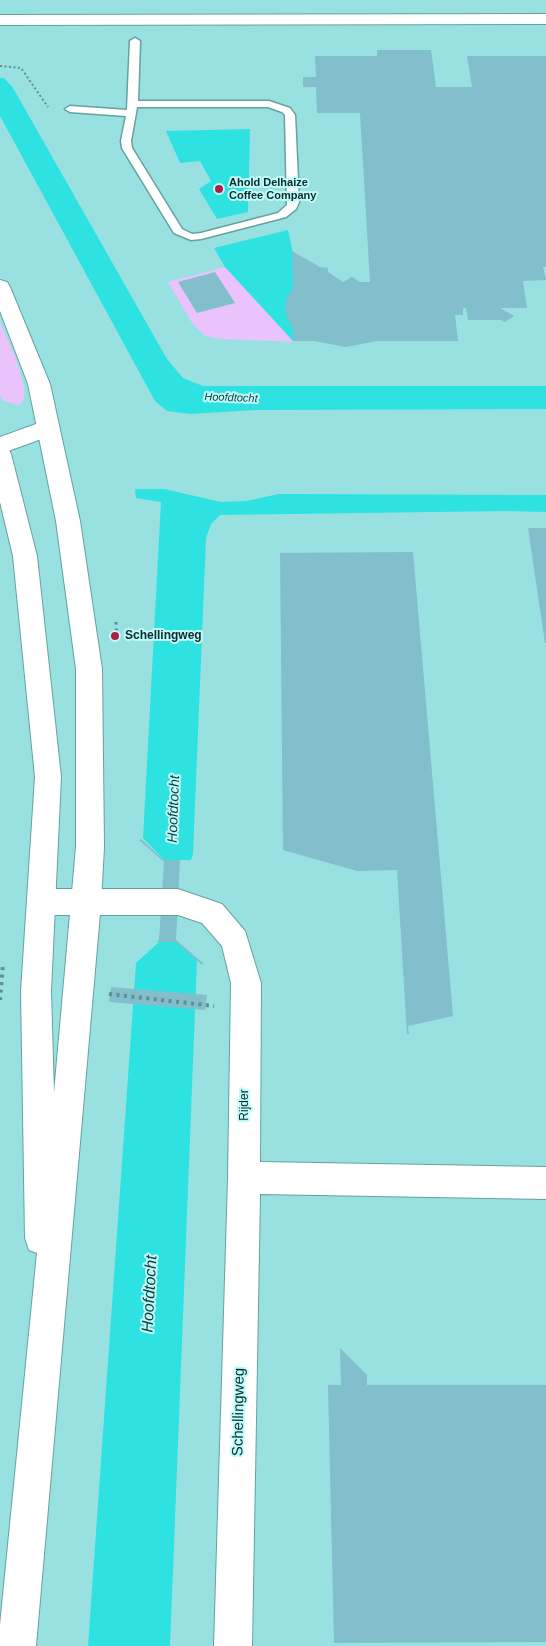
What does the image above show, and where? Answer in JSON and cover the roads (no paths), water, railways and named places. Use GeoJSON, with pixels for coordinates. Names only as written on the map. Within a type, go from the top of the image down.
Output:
{"type":"FeatureCollection","features":[{"type":"Feature","properties":{"kind":"main road"},"geometry":{"type":"LineString","coordinates":[[0,20],[546,19]]}},
{"type":"Feature","properties":{"kind":"main road"},"geometry":{"type":"LineString","coordinates":[[0,287],[21,335],[39,384],[46,428],[68,522],[89,669],[90,847],[88,902],[17,1646]]}},
{"type":"Feature","properties":{"kind":"main road"},"geometry":{"type":"LineString","coordinates":[[0,427],[46,428]]}},
{"type":"Feature","properties":{"kind":"main road"},"geometry":{"type":"LineString","coordinates":[[0,446],[46,428]]}},
{"type":"Feature","properties":{"kind":"main road"},"geometry":{"type":"LineString","coordinates":[[0,454],[26,556],[48,777],[36,991],[43,1362]]}},
{"type":"Feature","properties":{"kind":"main road","name":"Rijder"},"geometry":{"type":"LineString","coordinates":[[41,902],[178,902],[212,913],[235,940],[246,983],[244,1178]]}},
{"type":"Feature","properties":{"kind":"main road"},"geometry":{"type":"LineString","coordinates":[[244,1178],[546,1183]]}},
{"type":"Feature","properties":{"kind":"main road","name":"Schellingweg"},"geometry":{"type":"LineString","coordinates":[[233,1646],[244,1178]]}},
{"type":"Feature","properties":{"kind":"lane"},"geometry":{"type":"LineString","coordinates":[[70,109],[132,109],[270,104],[286,110],[290,115],[294,202],[292,208],[282,215],[201,236],[184,235],[178,231],[127,148],[126,141],[132,109],[135,41]]}},
{"type":"Feature","properties":{"kind":"water","name":"Hoofdtocht"},"geometry":{"type":"Polygon","coordinates":[[[0,78],[4,78],[13,88],[167,359],[183,378],[203,386],[546,386],[546,409],[256,410],[190,414],[167,411],[155,401],[0,116],[0,78]]]}},
{"type":"Feature","properties":{"kind":"water"},"geometry":{"type":"Polygon","coordinates":[[[250,129],[248,212],[217,219],[199,189],[211,181],[200,161],[180,163],[166,131],[250,129]]]}},
{"type":"Feature","properties":{"kind":"water"},"geometry":{"type":"Polygon","coordinates":[[[288,230],[293,253],[293,289],[285,308],[293,327],[294,342],[225,267],[214,248],[288,230]]]}},
{"type":"Feature","properties":{"kind":"water","name":"Hoofdtocht"},"geometry":{"type":"Polygon","coordinates":[[[135,489],[164,489],[221,502],[246,501],[279,494],[546,495],[546,512],[220,515],[211,524],[206,538],[193,854],[191,860],[164,860],[143,838],[161,502],[136,498],[135,489]]]}},
{"type":"Feature","properties":{"kind":"water","name":"Hoofdtocht"},"geometry":{"type":"Polygon","coordinates":[[[159,942],[176,942],[197,960],[170,1646],[88,1646],[136,963],[159,942]]]}},
{"type":"Feature","properties":{"kind":"place","name":"Ahold Delhaize Coffee Company"},"geometry":{"type":"Point","coordinates":[219,189]}},
{"type":"Feature","properties":{"kind":"place","name":"Schellingweg"},"geometry":{"type":"Point","coordinates":[115,636]}}]}
